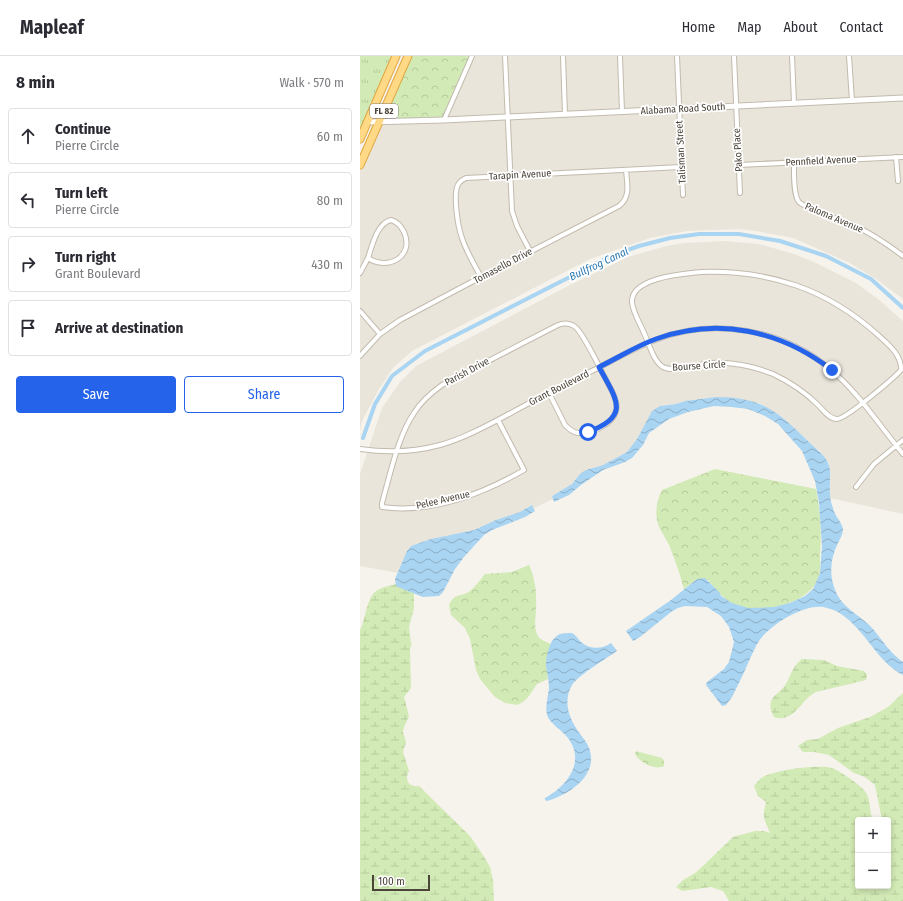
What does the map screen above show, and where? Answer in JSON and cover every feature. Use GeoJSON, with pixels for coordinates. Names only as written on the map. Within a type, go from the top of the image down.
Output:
{"type":"FeatureCollection","features":[{"type":"Feature","properties":{"kind":"highway","name":"FL 82"},"geometry":{"type":"LineString","coordinates":[[360,139],[396,56]]}},
{"type":"Feature","properties":{"kind":"highway","name":"FL 82"},"geometry":{"type":"LineString","coordinates":[[360,165],[408,56]]}},
{"type":"Feature","properties":{"kind":"street"},"geometry":{"type":"LineString","coordinates":[[444,120],[472,56]]}},
{"type":"Feature","properties":{"kind":"street"},"geometry":{"type":"LineString","coordinates":[[505,56],[513,216],[530,251]]}},
{"type":"Feature","properties":{"kind":"street"},"geometry":{"type":"LineString","coordinates":[[562,56],[565,114]]}},
{"type":"Feature","properties":{"kind":"street"},"geometry":{"type":"LineString","coordinates":[[620,56],[622,112]]}},
{"type":"Feature","properties":{"kind":"street","name":"Talisman Street"},"geometry":{"type":"LineString","coordinates":[[677,56],[683,195]]}},
{"type":"Feature","properties":{"kind":"street","name":"Pako Place"},"geometry":{"type":"LineString","coordinates":[[734,56],[740,194]]}},
{"type":"Feature","properties":{"kind":"street"},"geometry":{"type":"LineString","coordinates":[[792,56],[794,104]]}},
{"type":"Feature","properties":{"kind":"street"},"geometry":{"type":"LineString","coordinates":[[849,56],[852,101]]}},
{"type":"Feature","properties":{"kind":"street","name":"Alabama Road South"},"geometry":{"type":"LineString","coordinates":[[368,122],[444,120],[903,98]]}},
{"type":"Feature","properties":{"kind":"street"},"geometry":{"type":"LineString","coordinates":[[360,123],[368,122]]}},
{"type":"Feature","properties":{"kind":"street","name":"Pennfield Avenue"},"geometry":{"type":"LineString","coordinates":[[739,165],[903,157]]}},
{"type":"Feature","properties":{"kind":"street"},"geometry":{"type":"LineString","coordinates":[[896,158],[898,181]]}},
{"type":"Feature","properties":{"kind":"street","name":"Paloma Avenue"},"geometry":{"type":"LineString","coordinates":[[794,162],[795,189],[798,202],[862,229],[878,238],[903,256]]}},
{"type":"Feature","properties":{"kind":"street","name":"Tarapin Avenue"},"geometry":{"type":"LineString","coordinates":[[481,277],[462,238],[456,209],[457,187],[459,182],[466,178],[681,167]]}},
{"type":"Feature","properties":{"kind":"street","name":"Tomasello Drive"},"geometry":{"type":"LineString","coordinates":[[360,356],[380,334],[400,320],[623,203],[627,193],[626,170]]}},
{"type":"Feature","properties":{"kind":"street"},"geometry":{"type":"LineString","coordinates":[[360,273],[368,258],[381,225],[386,221],[391,220],[399,224],[406,237],[407,244],[404,253],[392,261],[382,263],[368,258]]}},
{"type":"Feature","properties":{"kind":"street","name":"Bourse Circle"},"geometry":{"type":"LineString","coordinates":[[701,272],[746,273],[778,280],[812,291],[844,309],[863,322],[890,348],[900,360],[901,370],[842,418],[834,419],[801,390],[766,372],[747,366],[722,363],[666,368],[655,359],[648,342],[635,312],[632,301],[635,291],[643,284],[674,276],[701,272]]}},
{"type":"Feature","properties":{"kind":"street"},"geometry":{"type":"LineString","coordinates":[[360,311],[380,334]]}},
{"type":"Feature","properties":{"kind":"street","name":"Parish Drive"},"geometry":{"type":"LineString","coordinates":[[382,507],[382,502],[404,430],[422,402],[442,385],[558,325],[567,324],[577,328],[599,367]]}},
{"type":"Feature","properties":{"kind":"street","name":"Grant Boulevard"},"geometry":{"type":"LineString","coordinates":[[360,449],[397,451],[415,450],[458,439],[498,420],[648,342],[681,332],[708,328],[734,329],[764,335],[789,343],[805,351],[822,362],[843,380],[903,454]]}},
{"type":"Feature","properties":{"kind":"street"},"geometry":{"type":"LineString","coordinates":[[549,393],[565,425],[574,432],[584,433],[602,426],[612,419],[617,410],[617,405],[612,391],[599,367]]}},
{"type":"Feature","properties":{"kind":"street","name":"Pelee Avenue"},"geometry":{"type":"LineString","coordinates":[[382,507],[413,507],[458,499],[483,490],[524,470],[498,420]]}},
{"type":"Feature","properties":{"kind":"street"},"geometry":{"type":"LineString","coordinates":[[856,487],[874,464],[903,440]]}},
{"type":"Feature","properties":{"kind":"shaded area"},"geometry":{"type":"Polygon","coordinates":[[[472,56],[903,56],[903,96],[447,118],[472,56]]]}},
{"type":"Feature","properties":{"kind":"shaded area"},"geometry":{"type":"Polygon","coordinates":[[[903,100],[903,299],[876,279],[850,263],[793,238],[739,229],[687,231],[650,238],[590,259],[412,351],[393,368],[379,389],[362,421],[360,431],[360,171],[381,124],[903,100]]]}},
{"type":"Feature","properties":{"kind":"shaded area"},"geometry":{"type":"Polygon","coordinates":[[[725,241],[759,244],[794,254],[814,262],[856,283],[878,299],[903,321],[903,514],[830,498],[829,464],[820,451],[782,417],[759,403],[716,397],[663,405],[651,414],[637,439],[627,452],[603,465],[586,470],[580,474],[572,484],[552,496],[553,499],[534,508],[532,505],[520,512],[496,520],[474,530],[431,539],[411,546],[407,551],[399,573],[360,566],[360,474],[382,408],[400,382],[416,366],[570,285],[628,257],[666,246],[684,243],[725,241]]]}},
{"type":"Feature","properties":{"kind":"green space"},"geometry":{"type":"Polygon","coordinates":[[[360,56],[394,56],[360,134],[360,56]]]}},
{"type":"Feature","properties":{"kind":"green space"},"geometry":{"type":"Polygon","coordinates":[[[411,56],[472,56],[447,118],[383,120],[411,56]]]}},
{"type":"Feature","properties":{"kind":"green space"},"geometry":{"type":"Polygon","coordinates":[[[715,469],[816,489],[821,530],[820,570],[818,579],[813,588],[805,595],[783,605],[759,609],[733,604],[708,580],[697,579],[684,589],[669,545],[658,524],[656,509],[658,499],[662,490],[715,469]]]}},
{"type":"Feature","properties":{"kind":"green space"},"geometry":{"type":"Polygon","coordinates":[[[529,565],[533,575],[536,591],[536,633],[540,639],[551,644],[547,662],[548,679],[537,684],[529,696],[517,705],[505,703],[495,697],[480,679],[476,670],[470,639],[465,628],[451,615],[449,605],[453,598],[470,591],[485,574],[512,572],[529,565]]]}},
{"type":"Feature","properties":{"kind":"green space"},"geometry":{"type":"Polygon","coordinates":[[[396,584],[405,590],[414,593],[414,608],[409,627],[412,643],[410,649],[411,688],[404,697],[409,716],[403,732],[406,742],[403,752],[409,771],[407,780],[410,785],[419,786],[470,836],[490,867],[493,880],[494,901],[360,901],[360,630],[372,595],[380,589],[396,584]]]}},
{"type":"Feature","properties":{"kind":"green space"},"geometry":{"type":"Polygon","coordinates":[[[802,659],[824,660],[837,666],[864,671],[867,675],[866,680],[816,692],[811,695],[797,710],[787,717],[774,717],[770,704],[774,696],[783,688],[793,669],[802,659]]]}},
{"type":"Feature","properties":{"kind":"green space"},"geometry":{"type":"Polygon","coordinates":[[[903,693],[903,901],[729,901],[723,891],[711,887],[682,891],[676,887],[683,880],[695,873],[733,837],[755,831],[770,833],[764,818],[766,802],[758,796],[754,786],[760,779],[769,774],[787,770],[808,767],[826,767],[836,770],[856,783],[864,790],[869,799],[872,817],[855,817],[855,889],[891,889],[891,817],[881,817],[875,785],[865,777],[854,773],[829,755],[814,752],[803,752],[798,746],[807,740],[818,739],[838,728],[870,717],[888,707],[903,693]]]}},
{"type":"Feature","properties":{"kind":"green space"},"geometry":{"type":"Polygon","coordinates":[[[636,751],[662,758],[664,761],[664,766],[652,767],[644,763],[635,754],[636,751]]]}},
{"type":"Feature","properties":{"kind":"water"},"geometry":{"type":"Polygon","coordinates":[[[716,397],[746,400],[769,408],[788,423],[824,457],[830,470],[831,502],[843,529],[832,559],[831,570],[834,587],[841,601],[868,624],[890,651],[903,662],[903,675],[888,665],[846,617],[831,609],[823,607],[807,608],[774,626],[762,637],[732,697],[726,705],[722,706],[706,685],[707,682],[724,669],[729,662],[734,642],[729,627],[721,616],[707,607],[685,606],[671,612],[633,641],[626,631],[671,600],[697,579],[705,578],[720,593],[721,596],[732,603],[748,608],[774,607],[790,603],[805,596],[813,589],[820,573],[822,546],[819,503],[815,481],[802,451],[778,424],[765,416],[748,409],[714,406],[688,412],[669,419],[649,433],[643,445],[632,458],[603,470],[569,495],[554,502],[552,496],[572,484],[580,474],[586,470],[603,465],[627,452],[637,439],[652,411],[660,406],[716,397]]]}},
{"type":"Feature","properties":{"kind":"water"},"geometry":{"type":"Polygon","coordinates":[[[532,505],[535,511],[484,535],[455,569],[443,592],[439,596],[423,597],[396,586],[395,579],[407,551],[411,546],[431,539],[474,530],[496,520],[520,512],[532,505]]]}},
{"type":"Feature","properties":{"kind":"water"},"geometry":{"type":"Polygon","coordinates":[[[572,633],[585,645],[596,648],[611,643],[617,651],[585,673],[571,687],[567,703],[569,713],[576,728],[589,748],[591,760],[585,777],[579,784],[564,794],[547,801],[545,798],[560,787],[572,772],[575,756],[573,747],[568,738],[553,724],[547,715],[546,708],[549,688],[546,662],[549,648],[556,636],[560,634],[572,633]]]}},
{"type":"Feature","properties":{"kind":"waterway","name":"Bullfrog Canal"},"geometry":{"type":"LineString","coordinates":[[363,438],[375,404],[392,376],[425,351],[611,256],[639,246],[670,238],[699,234],[739,234],[780,241],[826,256],[871,279],[903,308]]}},
{"type":"Feature","properties":{"kind":"route"},"geometry":{"type":"LineString","coordinates":[[588,432],[602,426],[612,419],[617,410],[616,399],[599,367],[644,344],[674,334],[708,328],[723,328],[759,333],[789,343],[805,351],[832,370]]}}]}
